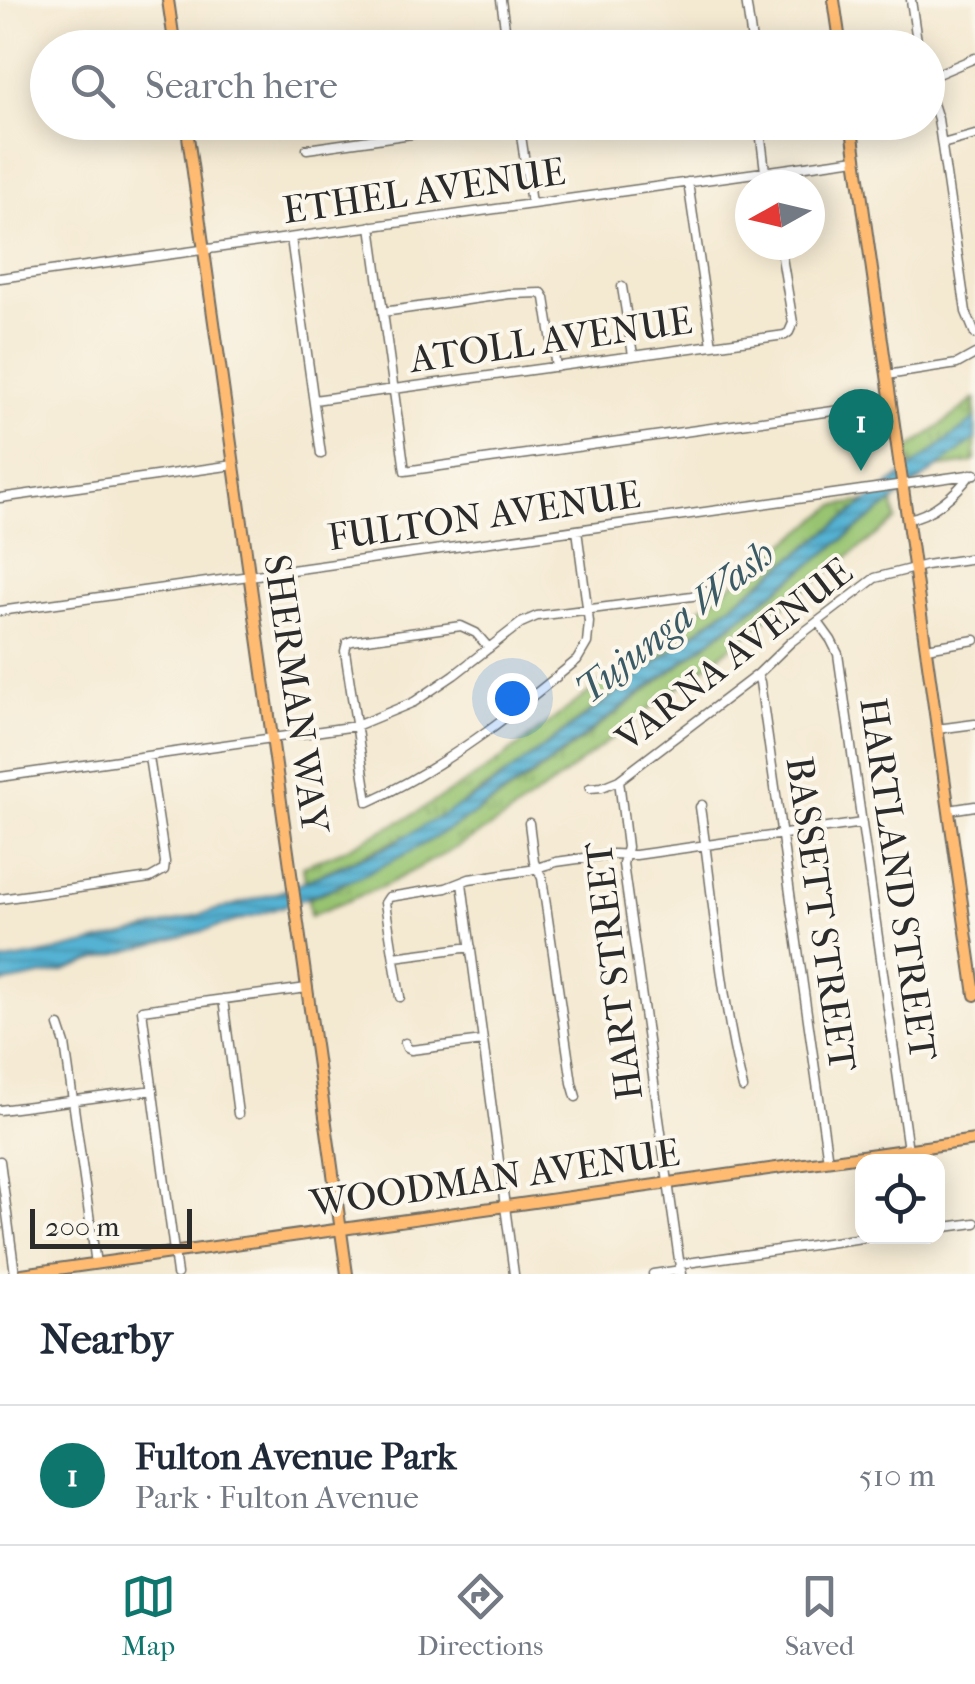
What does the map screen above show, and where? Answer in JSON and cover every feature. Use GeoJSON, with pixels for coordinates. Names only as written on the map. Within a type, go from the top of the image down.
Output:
{"type":"FeatureCollection","features":[{"type":"Feature","properties":{"kind":"main road"},"geometry":{"type":"LineString","coordinates":[[168,0],[172,30]]}},
{"type":"Feature","properties":{"kind":"main road"},"geometry":{"type":"LineString","coordinates":[[834,0],[838,30]]}},
{"type":"Feature","properties":{"kind":"main road","name":"SHERMAN WAY"},"geometry":{"type":"LineString","coordinates":[[189,140],[347,1274]]}},
{"type":"Feature","properties":{"kind":"main road"},"geometry":{"type":"LineString","coordinates":[[854,140],[975,995]]}},
{"type":"Feature","properties":{"kind":"main road","name":"WOODMAN AVENUE"},"geometry":{"type":"LineString","coordinates":[[18,1274],[975,1140]]}},
{"type":"Feature","properties":{"kind":"street"},"geometry":{"type":"LineString","coordinates":[[501,0],[506,30]]}},
{"type":"Feature","properties":{"kind":"street"},"geometry":{"type":"LineString","coordinates":[[746,0],[750,30]]}},
{"type":"Feature","properties":{"kind":"street"},"geometry":{"type":"LineString","coordinates":[[911,0],[915,30]]}},
{"type":"Feature","properties":{"kind":"street"},"geometry":{"type":"LineString","coordinates":[[945,71],[975,58]]}},
{"type":"Feature","properties":{"kind":"street"},"geometry":{"type":"LineString","coordinates":[[942,144],[975,135]]}},
{"type":"Feature","properties":{"kind":"street"},"geometry":{"type":"LineString","coordinates":[[307,148],[365,140]]}},
{"type":"Feature","properties":{"kind":"street"},"geometry":{"type":"LineString","coordinates":[[521,140],[530,203]]}},
{"type":"Feature","properties":{"kind":"street"},"geometry":{"type":"LineString","coordinates":[[762,140],[766,170]]}},
{"type":"Feature","properties":{"kind":"street"},"geometry":{"type":"LineString","coordinates":[[941,140],[966,312],[975,334]]}},
{"type":"Feature","properties":{"kind":"street","name":"ETHEL AVENUE"},"geometry":{"type":"LineString","coordinates":[[774,170],[856,159]]}},
{"type":"Feature","properties":{"kind":"street","name":"ETHEL AVENUE"},"geometry":{"type":"LineString","coordinates":[[0,278],[735,175]]}},
{"type":"Feature","properties":{"kind":"street"},"geometry":{"type":"LineString","coordinates":[[688,182],[712,344]]}},
{"type":"Feature","properties":{"kind":"street"},"geometry":{"type":"LineString","coordinates":[[371,226],[406,471],[890,402]]}},
{"type":"Feature","properties":{"kind":"street"},"geometry":{"type":"LineString","coordinates":[[291,238],[321,454]]}},
{"type":"Feature","properties":{"kind":"street","name":"ATOLL AVENUE"},"geometry":{"type":"LineString","coordinates":[[314,400],[785,335],[793,320],[783,260]]}},
{"type":"Feature","properties":{"kind":"street"},"geometry":{"type":"LineString","coordinates":[[622,287],[633,355]]}},
{"type":"Feature","properties":{"kind":"street"},"geometry":{"type":"LineString","coordinates":[[383,312],[542,293],[556,367]]}},
{"type":"Feature","properties":{"kind":"street"},"geometry":{"type":"LineString","coordinates":[[886,375],[957,364],[975,354]]}},
{"type":"Feature","properties":{"kind":"street"},"geometry":{"type":"LineString","coordinates":[[0,498],[234,465]]}},
{"type":"Feature","properties":{"kind":"street"},"geometry":{"type":"LineString","coordinates":[[908,518],[926,513],[973,474]]}},
{"type":"Feature","properties":{"kind":"street","name":"FULTON AVENUE"},"geometry":{"type":"LineString","coordinates":[[0,611],[973,474]]}},
{"type":"Feature","properties":{"kind":"street"},"geometry":{"type":"LineString","coordinates":[[489,648],[476,633],[461,626],[352,640],[346,644],[368,802],[480,735],[577,660],[589,634],[576,530]]}},
{"type":"Feature","properties":{"kind":"street","name":"VARNA AVENUE"},"geometry":{"type":"LineString","coordinates":[[590,788],[619,780],[875,578],[914,567],[975,558]]}},
{"type":"Feature","properties":{"kind":"street"},"geometry":{"type":"LineString","coordinates":[[0,777],[356,726],[414,702],[529,619],[543,614],[700,595],[704,591]]}},
{"type":"Feature","properties":{"kind":"street","name":"HARTLAND STREET"},"geometry":{"type":"LineString","coordinates":[[818,622],[838,654],[908,1150]]}},
{"type":"Feature","properties":{"kind":"street"},"geometry":{"type":"LineString","coordinates":[[926,648],[975,640]]}},
{"type":"Feature","properties":{"kind":"street","name":"BASSETT STREET"},"geometry":{"type":"LineString","coordinates":[[756,675],[764,701],[828,1160]]}},
{"type":"Feature","properties":{"kind":"street"},"geometry":{"type":"LineString","coordinates":[[937,729],[975,724]]}},
{"type":"Feature","properties":{"kind":"street"},"geometry":{"type":"LineString","coordinates":[[0,899],[150,878],[164,870],[149,756]]}},
{"type":"Feature","properties":{"kind":"street","name":"HART STREET"},"geometry":{"type":"LineString","coordinates":[[619,780],[627,847],[623,864],[680,1270]]}},
{"type":"Feature","properties":{"kind":"street"},"geometry":{"type":"LineString","coordinates":[[702,804],[711,908],[729,1031],[743,1088]]}},
{"type":"Feature","properties":{"kind":"street"},"geometry":{"type":"LineString","coordinates":[[948,810],[975,806]]}},
{"type":"Feature","properties":{"kind":"street"},"geometry":{"type":"LineString","coordinates":[[529,823],[534,862],[542,878],[576,1097]]}},
{"type":"Feature","properties":{"kind":"street"},"geometry":{"type":"LineString","coordinates":[[400,998],[386,898],[556,862],[862,823]]}},
{"type":"Feature","properties":{"kind":"street"},"geometry":{"type":"LineString","coordinates":[[462,883],[514,1274]]}},
{"type":"Feature","properties":{"kind":"street"},"geometry":{"type":"LineString","coordinates":[[394,958],[471,947]]}},
{"type":"Feature","properties":{"kind":"street"},"geometry":{"type":"LineString","coordinates":[[176,1274],[142,1010],[307,988]]}},
{"type":"Feature","properties":{"kind":"street"},"geometry":{"type":"LineString","coordinates":[[222,999],[238,1114]]}},
{"type":"Feature","properties":{"kind":"street"},"geometry":{"type":"LineString","coordinates":[[60,1026],[96,1264]]}},
{"type":"Feature","properties":{"kind":"street"},"geometry":{"type":"LineString","coordinates":[[407,1046],[483,1040]]}},
{"type":"Feature","properties":{"kind":"street"},"geometry":{"type":"LineString","coordinates":[[0,1110],[153,1090]]}},
{"type":"Feature","properties":{"kind":"street"},"geometry":{"type":"LineString","coordinates":[[0,1160],[18,1274]]}},
{"type":"Feature","properties":{"kind":"street"},"geometry":{"type":"LineString","coordinates":[[945,1227],[975,1222]]}},
{"type":"Feature","properties":{"kind":"street"},"geometry":{"type":"LineString","coordinates":[[653,1274],[855,1240]]}},
{"type":"Feature","properties":{"kind":"green space"},"geometry":{"type":"Polygon","coordinates":[[[975,399],[975,460],[914,471],[908,450],[975,399]]]}},
{"type":"Feature","properties":{"kind":"green space"},"geometry":{"type":"Polygon","coordinates":[[[867,501],[517,767],[406,836],[305,881],[303,866],[409,817],[488,769],[835,506],[867,501]]]}},
{"type":"Feature","properties":{"kind":"green space"},"geometry":{"type":"Polygon","coordinates":[[[893,502],[896,520],[502,820],[386,885],[310,916],[308,899],[428,842],[541,771],[893,502]]]}},
{"type":"Feature","properties":{"kind":"water"},"geometry":{"type":"Polygon","coordinates":[[[975,419],[975,439],[546,765],[438,836],[369,872],[267,912],[64,971],[0,984],[0,962],[142,931],[280,892],[383,849],[482,793],[975,419]]]}},
{"type":"Feature","properties":{"kind":"place","name":"Fulton Avenue Park"},"geometry":{"type":"Point","coordinates":[861,471]}},
{"type":"Feature","properties":{"kind":"water label","name":"Tujunga Wash"},"geometry":{"type":"Point","coordinates":[675,622]}}]}
